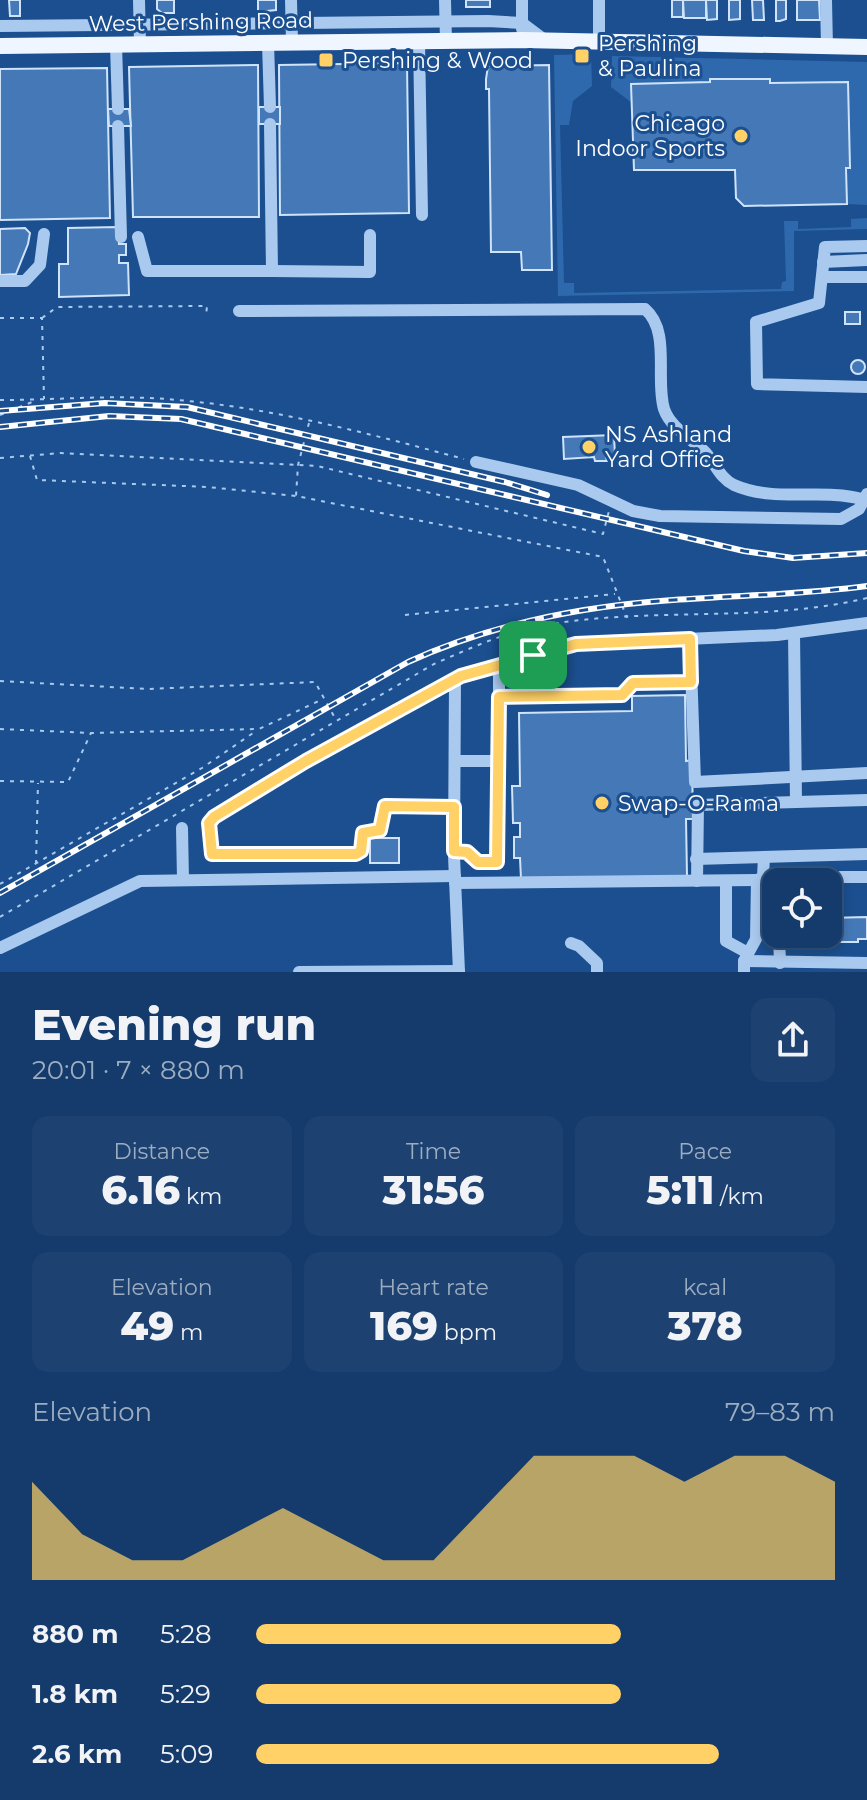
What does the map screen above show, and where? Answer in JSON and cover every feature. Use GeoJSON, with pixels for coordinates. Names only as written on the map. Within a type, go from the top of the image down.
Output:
{"type":"FeatureCollection","features":[{"type":"Feature","properties":{"kind":"main road","name":"West Pershing Road"},"geometry":{"type":"LineString","coordinates":[[0,46],[522,40],[867,47]]}},
{"type":"Feature","properties":{"kind":"street"},"geometry":{"type":"LineString","coordinates":[[139,0],[140,45]]}},
{"type":"Feature","properties":{"kind":"street"},"geometry":{"type":"LineString","coordinates":[[291,0],[292,42]]}},
{"type":"Feature","properties":{"kind":"street"},"geometry":{"type":"LineString","coordinates":[[445,0],[446,41]]}},
{"type":"Feature","properties":{"kind":"street"},"geometry":{"type":"LineString","coordinates":[[522,0],[522,40]]}},
{"type":"Feature","properties":{"kind":"street"},"geometry":{"type":"LineString","coordinates":[[599,0],[599,43]]}},
{"type":"Feature","properties":{"kind":"street"},"geometry":{"type":"LineString","coordinates":[[826,0],[827,47]]}},
{"type":"Feature","properties":{"kind":"street","name":"West Pershing Road"},"geometry":{"type":"LineString","coordinates":[[0,26],[446,20],[522,23]]}},
{"type":"Feature","properties":{"kind":"street"},"geometry":{"type":"LineString","coordinates":[[522,23],[546,41]]}},
{"type":"Feature","properties":{"kind":"street"},"geometry":{"type":"LineString","coordinates":[[419,41],[422,215]]}},
{"type":"Feature","properties":{"kind":"street"},"geometry":{"type":"LineString","coordinates":[[268,43],[270,107]]}},
{"type":"Feature","properties":{"kind":"street"},"geometry":{"type":"LineString","coordinates":[[116,45],[118,109]]}},
{"type":"Feature","properties":{"kind":"street"},"geometry":{"type":"LineString","coordinates":[[270,124],[272,271]]}},
{"type":"Feature","properties":{"kind":"street"},"geometry":{"type":"LineString","coordinates":[[118,126],[121,237]]}},
{"type":"Feature","properties":{"kind":"street"},"geometry":{"type":"LineString","coordinates":[[0,281],[25,281],[40,265],[44,234]]}},
{"type":"Feature","properties":{"kind":"street"},"geometry":{"type":"LineString","coordinates":[[138,237],[147,271],[370,272],[370,235]]}},
{"type":"Feature","properties":{"kind":"street"},"geometry":{"type":"LineString","coordinates":[[867,246],[825,247],[819,303],[756,322],[757,384],[867,387]]}},
{"type":"Feature","properties":{"kind":"street"},"geometry":{"type":"LineString","coordinates":[[823,262],[867,260]]}},
{"type":"Feature","properties":{"kind":"street"},"geometry":{"type":"LineString","coordinates":[[822,277],[867,277]]}},
{"type":"Feature","properties":{"kind":"street"},"geometry":{"type":"LineString","coordinates":[[239,311],[645,309],[654,316],[658,330],[664,410],[673,424],[707,454],[719,474],[733,484],[751,490],[865,496],[859,509],[841,519],[660,516],[633,511],[578,485],[476,462]]}},
{"type":"Feature","properties":{"kind":"street"},"geometry":{"type":"LineString","coordinates":[[454,807],[385,806],[380,830],[363,833],[361,851],[356,854],[225,855],[212,854],[209,848],[209,823],[214,817],[306,761],[461,676],[576,644],[794,633],[867,623]]}},
{"type":"Feature","properties":{"kind":"street"},"geometry":{"type":"LineString","coordinates":[[794,633],[796,801]]}},
{"type":"Feature","properties":{"kind":"street"},"geometry":{"type":"LineString","coordinates":[[690,639],[695,782],[867,773]]}},
{"type":"Feature","properties":{"kind":"street"},"geometry":{"type":"LineString","coordinates":[[454,851],[467,852],[478,862],[497,862],[499,665]]}},
{"type":"Feature","properties":{"kind":"street"},"geometry":{"type":"LineString","coordinates":[[299,972],[459,971],[454,851],[455,681]]}},
{"type":"Feature","properties":{"kind":"street"},"geometry":{"type":"LineString","coordinates":[[499,697],[622,695],[633,683],[691,682]]}},
{"type":"Feature","properties":{"kind":"street"},"geometry":{"type":"LineString","coordinates":[[455,761],[499,761]]}},
{"type":"Feature","properties":{"kind":"street"},"geometry":{"type":"LineString","coordinates":[[697,881],[698,805],[867,800]]}},
{"type":"Feature","properties":{"kind":"street"},"geometry":{"type":"LineString","coordinates":[[182,828],[183,880]]}},
{"type":"Feature","properties":{"kind":"street"},"geometry":{"type":"LineString","coordinates":[[696,859],[867,854]]}},
{"type":"Feature","properties":{"kind":"street"},"geometry":{"type":"LineString","coordinates":[[745,962],[756,939],[764,857]]}},
{"type":"Feature","properties":{"kind":"street"},"geometry":{"type":"LineString","coordinates":[[842,878],[867,877]]}},
{"type":"Feature","properties":{"kind":"street"},"geometry":{"type":"LineString","coordinates":[[0,948],[140,881],[760,879]]}},
{"type":"Feature","properties":{"kind":"street"},"geometry":{"type":"LineString","coordinates":[[726,881],[726,941],[745,962],[846,968],[867,963]]}},
{"type":"Feature","properties":{"kind":"street"},"geometry":{"type":"LineString","coordinates":[[571,943],[579,946],[597,968]]}},
{"type":"Feature","properties":{"kind":"path"},"geometry":{"type":"LineString","coordinates":[[0,318],[42,318],[57,307],[207,306],[206,316]]}},
{"type":"Feature","properties":{"kind":"path"},"geometry":{"type":"LineString","coordinates":[[42,318],[44,400]]}},
{"type":"Feature","properties":{"kind":"path"},"geometry":{"type":"LineString","coordinates":[[0,400],[127,397],[176,400],[309,421],[476,462]]}},
{"type":"Feature","properties":{"kind":"path"},"geometry":{"type":"LineString","coordinates":[[0,415],[37,400]]}},
{"type":"Feature","properties":{"kind":"path"},"geometry":{"type":"LineString","coordinates":[[296,496],[298,465],[309,421]]}},
{"type":"Feature","properties":{"kind":"path"},"geometry":{"type":"LineString","coordinates":[[0,458],[61,453],[298,465],[366,476],[603,534],[612,501]]}},
{"type":"Feature","properties":{"kind":"path"},"geometry":{"type":"LineString","coordinates":[[30,455],[37,480],[208,487],[296,496],[603,557],[627,618]]}},
{"type":"Feature","properties":{"kind":"path"},"geometry":{"type":"LineString","coordinates":[[405,615],[617,594]]}},
{"type":"Feature","properties":{"kind":"path"},"geometry":{"type":"LineString","coordinates":[[0,681],[148,689],[315,682],[336,721]]}},
{"type":"Feature","properties":{"kind":"path"},"geometry":{"type":"LineString","coordinates":[[0,884],[202,768],[259,729],[322,700]]}},
{"type":"Feature","properties":{"kind":"path"},"geometry":{"type":"LineString","coordinates":[[0,729],[91,733],[259,729]]}},
{"type":"Feature","properties":{"kind":"path"},"geometry":{"type":"LineString","coordinates":[[0,781],[68,782],[91,733]]}},
{"type":"Feature","properties":{"kind":"path"},"geometry":{"type":"LineString","coordinates":[[36,864],[38,782]]}},
{"type":"Feature","properties":{"kind":"shaded area"},"geometry":{"type":"Polygon","coordinates":[[[591,54],[592,86],[573,101],[569,125],[560,125],[564,283],[574,283],[574,293],[781,289],[782,282],[786,281],[784,221],[798,221],[798,229],[851,227],[851,219],[867,218],[867,229],[794,231],[794,291],[558,296],[554,55],[591,54]]]}},
{"type":"Feature","properties":{"kind":"shaded area"},"geometry":{"type":"Polygon","coordinates":[[[612,56],[867,62],[867,205],[847,204],[848,82],[770,83],[769,79],[711,79],[710,82],[632,103],[611,87],[612,56]]]}},
{"type":"Feature","properties":{"kind":"building"},"geometry":{"type":"Polygon","coordinates":[[[9,0],[20,0],[20,16],[10,16],[9,0]]]}},
{"type":"Feature","properties":{"kind":"building"},"geometry":{"type":"Polygon","coordinates":[[[157,0],[174,0],[174,13],[162,13],[157,9],[157,0]]]}},
{"type":"Feature","properties":{"kind":"building"},"geometry":{"type":"Polygon","coordinates":[[[258,0],[276,0],[276,10],[258,12],[258,0]]]}},
{"type":"Feature","properties":{"kind":"building"},"geometry":{"type":"Polygon","coordinates":[[[466,0],[490,0],[490,7],[466,7],[466,0]]]}},
{"type":"Feature","properties":{"kind":"building"},"geometry":{"type":"Polygon","coordinates":[[[672,0],[683,0],[683,17],[672,17],[672,0]]]}},
{"type":"Feature","properties":{"kind":"building"},"geometry":{"type":"Polygon","coordinates":[[[683,0],[706,0],[706,18],[684,18],[683,0]]]}},
{"type":"Feature","properties":{"kind":"building"},"geometry":{"type":"Polygon","coordinates":[[[706,0],[717,0],[717,19],[707,20],[706,0]]]}},
{"type":"Feature","properties":{"kind":"building"},"geometry":{"type":"Polygon","coordinates":[[[729,0],[740,0],[740,19],[729,20],[729,0]]]}},
{"type":"Feature","properties":{"kind":"building"},"geometry":{"type":"Polygon","coordinates":[[[752,0],[763,0],[764,20],[753,20],[752,0]]]}},
{"type":"Feature","properties":{"kind":"building"},"geometry":{"type":"Polygon","coordinates":[[[776,0],[786,0],[786,19],[776,21],[776,0]]]}},
{"type":"Feature","properties":{"kind":"building"},"geometry":{"type":"Polygon","coordinates":[[[797,0],[819,0],[820,20],[797,20],[797,0]]]}},
{"type":"Feature","properties":{"kind":"building"},"geometry":{"type":"Polygon","coordinates":[[[407,63],[409,213],[280,215],[279,65],[407,63]]]}},
{"type":"Feature","properties":{"kind":"building"},"geometry":{"type":"Polygon","coordinates":[[[258,65],[259,217],[133,217],[129,67],[258,65]]]}},
{"type":"Feature","properties":{"kind":"building"},"geometry":{"type":"Polygon","coordinates":[[[549,65],[552,270],[522,270],[521,252],[491,252],[489,89],[486,89],[486,79],[488,66],[549,65]]]}},
{"type":"Feature","properties":{"kind":"building"},"geometry":{"type":"Polygon","coordinates":[[[107,68],[110,218],[0,220],[0,69],[107,68]]]}},
{"type":"Feature","properties":{"kind":"building","name":"Chicago Indoor Sports"},"geometry":{"type":"Polygon","coordinates":[[[710,79],[770,79],[770,83],[848,82],[850,168],[846,168],[847,204],[744,206],[736,198],[735,170],[634,170],[631,84],[710,82],[710,79]]]}},
{"type":"Feature","properties":{"kind":"building"},"geometry":{"type":"Polygon","coordinates":[[[259,107],[280,107],[280,124],[259,124],[259,107]]]}},
{"type":"Feature","properties":{"kind":"building"},"geometry":{"type":"Polygon","coordinates":[[[108,109],[129,109],[131,126],[109,126],[108,109]]]}},
{"type":"Feature","properties":{"kind":"building"},"geometry":{"type":"Polygon","coordinates":[[[118,227],[119,244],[126,244],[126,255],[119,255],[119,263],[128,263],[129,295],[59,297],[59,264],[68,264],[68,228],[118,227]]]}},
{"type":"Feature","properties":{"kind":"building"},"geometry":{"type":"Polygon","coordinates":[[[25,228],[30,233],[28,244],[16,274],[0,275],[0,229],[25,228]]]}},
{"type":"Feature","properties":{"kind":"building"},"geometry":{"type":"Polygon","coordinates":[[[845,312],[860,312],[860,324],[845,324],[845,312]]]}},
{"type":"Feature","properties":{"kind":"building"},"geometry":{"type":"Polygon","coordinates":[[[858,360],[865,367],[858,374],[851,367],[858,360]]]}},
{"type":"Feature","properties":{"kind":"building","name":"NS Ashland Yard Office"},"geometry":{"type":"Polygon","coordinates":[[[614,435],[615,456],[606,457],[607,461],[595,461],[594,457],[564,459],[563,437],[614,435]]]}},
{"type":"Feature","properties":{"kind":"building","name":"Swap-O-Rama"},"geometry":{"type":"Polygon","coordinates":[[[685,695],[686,761],[692,760],[693,819],[686,819],[687,876],[521,879],[520,858],[514,858],[514,837],[520,837],[520,823],[513,823],[512,786],[520,786],[519,713],[632,711],[632,696],[685,695]]]}},
{"type":"Feature","properties":{"kind":"building"},"geometry":{"type":"Polygon","coordinates":[[[370,838],[399,838],[399,863],[370,863],[370,838]]]}},
{"type":"Feature","properties":{"kind":"building"},"geometry":{"type":"Polygon","coordinates":[[[867,917],[867,939],[842,942],[842,918],[867,917]]]}},
{"type":"Feature","properties":{"kind":"railway"},"geometry":{"type":"LineString","coordinates":[[0,411],[105,403],[187,407],[505,482],[547,495]]}},
{"type":"Feature","properties":{"kind":"railway"},"geometry":{"type":"LineString","coordinates":[[0,427],[109,416],[181,419],[744,551],[793,558],[867,553]]}},
{"type":"Feature","properties":{"kind":"railway"},"geometry":{"type":"LineString","coordinates":[[0,893],[408,662],[472,637],[538,619],[605,607],[867,586]]}},
{"type":"Feature","properties":{"kind":"place","name":"Pershing & Paulina"},"geometry":{"type":"Point","coordinates":[582,56]}},
{"type":"Feature","properties":{"kind":"place","name":"Pershing & Wood"},"geometry":{"type":"Point","coordinates":[326,60]}},
{"type":"Feature","properties":{"kind":"place","name":"Chicago Indoor Sports"},"geometry":{"type":"Point","coordinates":[741,136]}},
{"type":"Feature","properties":{"kind":"place","name":"NS Ashland Yard Office"},"geometry":{"type":"Point","coordinates":[589,447]}},
{"type":"Feature","properties":{"kind":"place","name":"Swap-O-Rama"},"geometry":{"type":"Point","coordinates":[602,803]}},
{"type":"Feature","properties":{"kind":"route"},"geometry":{"type":"LineString","coordinates":[[690,639],[691,682],[633,683],[622,695],[499,697],[497,862],[478,862],[467,852],[454,851],[454,807],[385,806],[380,830],[363,833],[361,851],[356,854],[212,854],[209,848],[209,823],[214,817],[306,761],[461,676],[533,655],[576,644],[690,639]]}}]}
